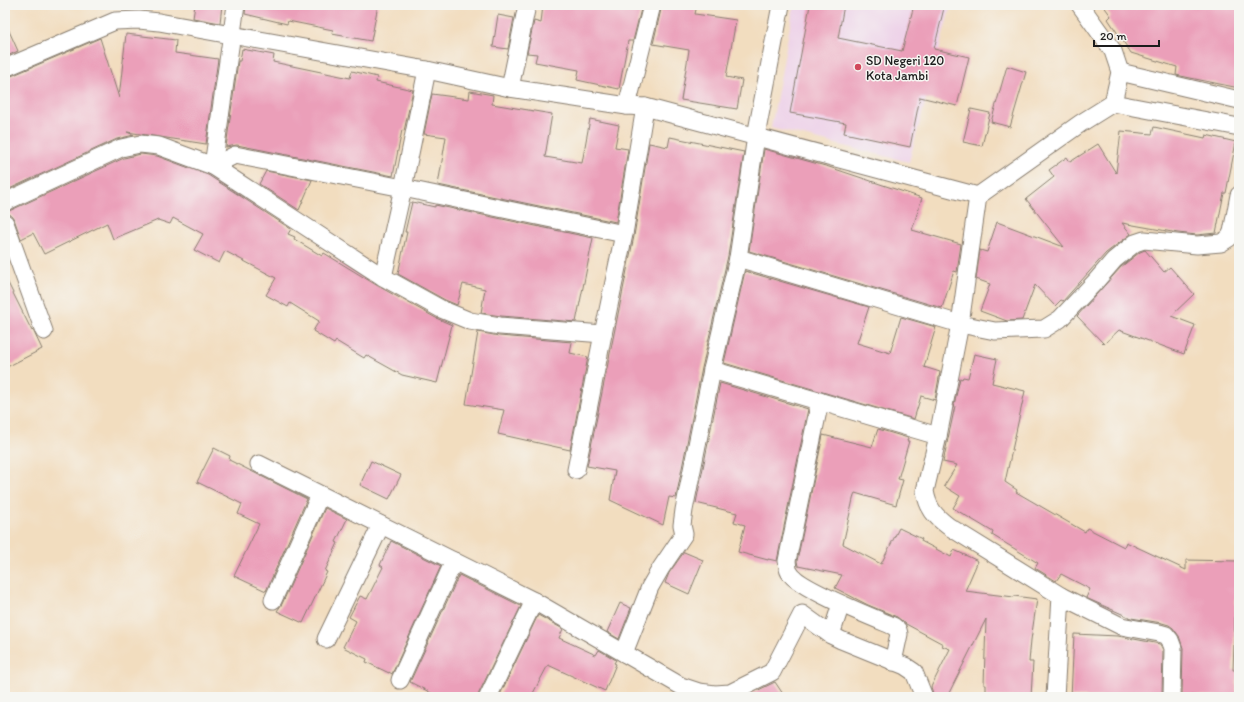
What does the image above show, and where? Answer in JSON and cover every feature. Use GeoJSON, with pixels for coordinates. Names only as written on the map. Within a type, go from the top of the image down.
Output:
{"type":"FeatureCollection","features":[{"type":"Feature","properties":{"kind":"street"},"geometry":{"type":"LineString","coordinates":[[213,166],[236,5]]}},
{"type":"Feature","properties":{"kind":"street"},"geometry":{"type":"LineString","coordinates":[[510,88],[527,5]]}},
{"type":"Feature","properties":{"kind":"street"},"geometry":{"type":"LineString","coordinates":[[627,106],[652,5]]}},
{"type":"Feature","properties":{"kind":"street"},"geometry":{"type":"LineString","coordinates":[[624,653],[650,587],[684,534],[682,526],[684,510],[712,370],[738,258],[756,136],[781,5]]}},
{"type":"Feature","properties":{"kind":"street"},"geometry":{"type":"LineString","coordinates":[[1080,5],[1113,51],[1120,72],[1113,103],[978,196],[960,324],[938,436],[925,492],[926,501],[930,510],[948,526],[1061,596],[1121,626],[1159,633],[1166,636],[1170,640],[1173,648],[1172,697]]}},
{"type":"Feature","properties":{"kind":"street"},"geometry":{"type":"LineString","coordinates":[[5,68],[115,21],[139,20],[159,22],[427,70],[510,88],[627,106],[645,107],[978,196]]}},
{"type":"Feature","properties":{"kind":"street"},"geometry":{"type":"LineString","coordinates":[[383,277],[427,70]]}},
{"type":"Feature","properties":{"kind":"street"},"geometry":{"type":"LineString","coordinates":[[1120,72],[1239,100]]}},
{"type":"Feature","properties":{"kind":"street"},"geometry":{"type":"LineString","coordinates":[[1113,103],[1239,127]]}},
{"type":"Feature","properties":{"kind":"street"},"geometry":{"type":"LineString","coordinates":[[576,470],[602,334],[624,234],[645,107]]}},
{"type":"Feature","properties":{"kind":"street"},"geometry":{"type":"LineString","coordinates":[[5,202],[121,148],[140,144],[159,146],[213,166],[383,277],[441,309],[470,321],[500,326],[602,334]]}},
{"type":"Feature","properties":{"kind":"street"},"geometry":{"type":"LineString","coordinates":[[213,166],[235,155],[624,234]]}},
{"type":"Feature","properties":{"kind":"street"},"geometry":{"type":"LineString","coordinates":[[738,258],[960,324],[995,331],[1044,329],[1060,319],[1114,260],[1135,243],[1144,240],[1197,245],[1221,243],[1229,238],[1234,227],[1239,195]]}},
{"type":"Feature","properties":{"kind":"street"},"geometry":{"type":"LineString","coordinates":[[5,223],[44,331]]}},
{"type":"Feature","properties":{"kind":"street"},"geometry":{"type":"LineString","coordinates":[[712,370],[938,436]]}},
{"type":"Feature","properties":{"kind":"street"},"geometry":{"type":"LineString","coordinates":[[820,401],[787,561],[788,568],[790,574],[797,581],[841,604],[893,626],[898,630],[899,634],[893,662]]}},
{"type":"Feature","properties":{"kind":"street"},"geometry":{"type":"LineString","coordinates":[[259,464],[534,601],[681,686],[699,692],[715,694],[730,692],[772,672],[802,614],[831,635],[904,666],[914,672],[924,697]]}},
{"type":"Feature","properties":{"kind":"street"},"geometry":{"type":"LineString","coordinates":[[273,600],[320,495]]}},
{"type":"Feature","properties":{"kind":"street"},"geometry":{"type":"LineString","coordinates":[[326,639],[381,525]]}},
{"type":"Feature","properties":{"kind":"street"},"geometry":{"type":"LineString","coordinates":[[400,680],[454,561]]}},
{"type":"Feature","properties":{"kind":"street"},"geometry":{"type":"LineString","coordinates":[[1055,697],[1061,596]]}},
{"type":"Feature","properties":{"kind":"street"},"geometry":{"type":"LineString","coordinates":[[488,697],[534,601]]}},
{"type":"Feature","properties":{"kind":"street"},"geometry":{"type":"LineString","coordinates":[[831,635],[841,604]]}},
{"type":"Feature","properties":{"kind":"shaded area","name":"SD Negeri 120 Kota Jambi"},"geometry":{"type":"Polygon","coordinates":[[[794,5],[951,5],[909,162],[771,128],[794,5]]]}},
{"type":"Feature","properties":{"kind":"building"},"geometry":{"type":"Polygon","coordinates":[[[195,5],[222,5],[220,23],[193,18],[195,5]]]}},
{"type":"Feature","properties":{"kind":"building"},"geometry":{"type":"Polygon","coordinates":[[[246,5],[378,5],[371,41],[332,34],[333,30],[288,21],[287,24],[245,14],[246,5]]]}},
{"type":"Feature","properties":{"kind":"building"},"geometry":{"type":"Polygon","coordinates":[[[543,5],[642,5],[633,41],[628,41],[619,89],[577,80],[579,70],[535,62],[537,54],[527,53],[534,21],[541,23],[543,5]]]}},
{"type":"Feature","properties":{"kind":"building"},"geometry":{"type":"Polygon","coordinates":[[[662,5],[697,5],[695,14],[736,20],[726,77],[742,80],[737,109],[681,100],[689,50],[653,44],[662,5]]]}},
{"type":"Feature","properties":{"kind":"building","name":"SD Negeri 120 Kota Jambi"},"geometry":{"type":"Polygon","coordinates":[[[810,5],[844,5],[838,38],[902,51],[914,5],[932,5],[944,8],[934,49],[969,57],[957,106],[920,97],[910,147],[844,133],[846,123],[790,113],[810,5]]]}},
{"type":"Feature","properties":{"kind":"building"},"geometry":{"type":"Polygon","coordinates":[[[1103,5],[1239,5],[1239,88],[1176,75],[1177,67],[1131,53],[1108,19],[1111,16],[1103,5]]]}},
{"type":"Feature","properties":{"kind":"building"},"geometry":{"type":"Polygon","coordinates":[[[498,15],[514,18],[508,49],[493,47],[498,15]]]}},
{"type":"Feature","properties":{"kind":"building"},"geometry":{"type":"Polygon","coordinates":[[[5,22],[18,51],[5,57],[5,22]]]}},
{"type":"Feature","properties":{"kind":"building"},"geometry":{"type":"Polygon","coordinates":[[[126,34],[176,40],[175,53],[218,59],[206,144],[127,132],[134,135],[117,139],[5,191],[5,78],[100,38],[119,98],[126,34]]]}},
{"type":"Feature","properties":{"kind":"building"},"geometry":{"type":"Polygon","coordinates":[[[242,49],[274,55],[273,62],[350,78],[352,71],[377,77],[376,82],[413,90],[404,131],[402,130],[393,176],[237,145],[226,147],[238,61],[240,61],[242,49]]]}},
{"type":"Feature","properties":{"kind":"building"},"geometry":{"type":"Polygon","coordinates":[[[1007,66],[1026,72],[1010,127],[991,122],[1007,66]]]}},
{"type":"Feature","properties":{"kind":"building"},"geometry":{"type":"Polygon","coordinates":[[[470,91],[493,95],[492,104],[552,114],[545,157],[582,163],[590,119],[619,125],[615,147],[628,149],[616,222],[438,185],[446,137],[424,134],[432,94],[469,99],[470,91]]]}},
{"type":"Feature","properties":{"kind":"building"},"geometry":{"type":"Polygon","coordinates":[[[971,109],[990,113],[982,146],[963,142],[971,109]]]}},
{"type":"Feature","properties":{"kind":"building"},"geometry":{"type":"Polygon","coordinates":[[[1154,127],[1205,138],[1206,135],[1236,142],[1216,233],[1197,235],[1178,233],[1122,223],[1131,234],[1106,253],[1063,301],[1061,300],[1055,306],[1035,285],[1022,320],[1007,321],[980,311],[990,284],[976,279],[980,250],[987,252],[997,222],[1064,247],[1026,199],[1054,177],[1049,170],[1067,157],[1070,162],[1098,144],[1116,173],[1121,131],[1152,134],[1154,127]]]}},
{"type":"Feature","properties":{"kind":"building"},"geometry":{"type":"Polygon","coordinates":[[[670,137],[744,152],[728,256],[702,368],[676,498],[669,497],[663,525],[610,500],[615,471],[587,466],[634,236],[649,143],[668,147],[670,137]]]}},
{"type":"Feature","properties":{"kind":"building"},"geometry":{"type":"Polygon","coordinates":[[[764,149],[829,167],[922,198],[912,230],[961,244],[957,272],[954,271],[942,308],[749,251],[764,149]]]}},
{"type":"Feature","properties":{"kind":"building"},"geometry":{"type":"Polygon","coordinates":[[[141,154],[157,156],[208,175],[291,229],[288,234],[295,237],[294,239],[322,256],[324,253],[378,286],[436,318],[452,325],[437,383],[402,375],[366,355],[364,358],[336,341],[334,344],[313,331],[319,321],[290,303],[288,307],[266,295],[276,278],[225,251],[219,263],[194,250],[203,234],[173,218],[170,224],[158,220],[113,239],[107,223],[44,254],[33,233],[21,239],[14,219],[11,215],[5,213],[124,158],[141,154]]]}},
{"type":"Feature","properties":{"kind":"building"},"geometry":{"type":"Polygon","coordinates":[[[266,171],[312,180],[299,210],[259,184],[266,171]]]}},
{"type":"Feature","properties":{"kind":"building"},"geometry":{"type":"Polygon","coordinates":[[[412,202],[435,207],[435,205],[593,238],[576,322],[481,313],[485,289],[463,284],[457,305],[398,274],[412,202]]]}},
{"type":"Feature","properties":{"kind":"building"},"geometry":{"type":"Polygon","coordinates":[[[1145,250],[1164,272],[1170,267],[1194,294],[1171,316],[1195,325],[1184,354],[1119,330],[1104,344],[1077,316],[1121,267],[1140,252],[1145,250]]]}},
{"type":"Feature","properties":{"kind":"building"},"geometry":{"type":"Polygon","coordinates":[[[745,271],[869,307],[857,343],[890,353],[901,317],[936,327],[924,367],[940,372],[935,400],[921,396],[914,419],[724,363],[745,271]]]}},
{"type":"Feature","properties":{"kind":"building"},"geometry":{"type":"Polygon","coordinates":[[[5,277],[42,349],[5,368],[5,277]]]}},
{"type":"Feature","properties":{"kind":"building"},"geometry":{"type":"Polygon","coordinates":[[[478,332],[499,336],[572,342],[570,353],[588,357],[570,450],[498,434],[504,410],[466,404],[478,332]]]}},
{"type":"Feature","properties":{"kind":"building"},"geometry":{"type":"Polygon","coordinates":[[[974,354],[997,359],[992,383],[1025,391],[1005,482],[1017,490],[1016,492],[1085,532],[1087,528],[1124,547],[1126,542],[1186,570],[1186,560],[1237,561],[1233,670],[1237,670],[1236,697],[1182,695],[1183,648],[1179,636],[1173,628],[1162,623],[1131,618],[1086,598],[1090,589],[1061,574],[1056,581],[1035,568],[1038,563],[992,535],[993,532],[953,508],[960,496],[944,486],[957,465],[943,462],[960,378],[968,378],[974,354]]]}},
{"type":"Feature","properties":{"kind":"building"},"geometry":{"type":"Polygon","coordinates":[[[720,383],[808,409],[777,561],[738,552],[745,525],[734,522],[737,513],[696,503],[720,383]]]}},
{"type":"Feature","properties":{"kind":"building"},"geometry":{"type":"Polygon","coordinates":[[[878,429],[908,438],[907,441],[909,441],[898,479],[903,480],[896,505],[855,493],[843,544],[881,564],[899,528],[922,539],[921,541],[951,557],[954,550],[978,561],[965,591],[1037,599],[1029,662],[1033,662],[1031,697],[986,697],[986,685],[984,685],[986,619],[947,697],[934,697],[931,687],[950,649],[942,646],[943,644],[906,624],[897,617],[868,605],[835,588],[842,575],[798,566],[797,561],[823,435],[872,447],[878,429]]]}},
{"type":"Feature","properties":{"kind":"building"},"geometry":{"type":"Polygon","coordinates":[[[214,448],[230,456],[229,460],[307,499],[266,591],[234,576],[259,524],[238,514],[242,504],[197,482],[214,448]]]}},
{"type":"Feature","properties":{"kind":"building"},"geometry":{"type":"Polygon","coordinates":[[[371,461],[401,475],[389,499],[360,485],[371,461]]]}},
{"type":"Feature","properties":{"kind":"building"},"geometry":{"type":"Polygon","coordinates":[[[325,508],[347,519],[325,571],[327,572],[303,623],[277,611],[282,604],[325,508]]]}},
{"type":"Feature","properties":{"kind":"building"},"geometry":{"type":"Polygon","coordinates":[[[391,541],[441,566],[392,674],[366,662],[367,659],[343,647],[356,621],[349,617],[360,596],[367,599],[383,567],[380,565],[391,541]]]}},
{"type":"Feature","properties":{"kind":"building"},"geometry":{"type":"Polygon","coordinates":[[[684,552],[703,560],[689,594],[665,583],[669,573],[684,552]]]}},
{"type":"Feature","properties":{"kind":"building"},"geometry":{"type":"Polygon","coordinates":[[[459,575],[521,606],[478,697],[439,697],[410,682],[459,575]]]}},
{"type":"Feature","properties":{"kind":"building"},"geometry":{"type":"Polygon","coordinates":[[[620,603],[631,608],[619,639],[607,632],[620,603]]]}},
{"type":"Feature","properties":{"kind":"building"},"geometry":{"type":"Polygon","coordinates":[[[538,615],[563,629],[559,638],[596,655],[599,650],[616,660],[614,663],[616,664],[605,691],[548,665],[531,697],[499,697],[538,615]]]}},
{"type":"Feature","properties":{"kind":"building"},"geometry":{"type":"Polygon","coordinates":[[[1074,634],[1118,636],[1160,644],[1163,650],[1162,695],[1156,695],[1156,697],[1071,697],[1074,634]]]}},
{"type":"Feature","properties":{"kind":"building"},"geometry":{"type":"Polygon","coordinates":[[[775,682],[785,697],[744,697],[775,682]]]}},
{"type":"Feature","properties":{"kind":"place","name":"SD Negeri 120 Kota Jambi"},"geometry":{"type":"Point","coordinates":[858,67]}}]}
